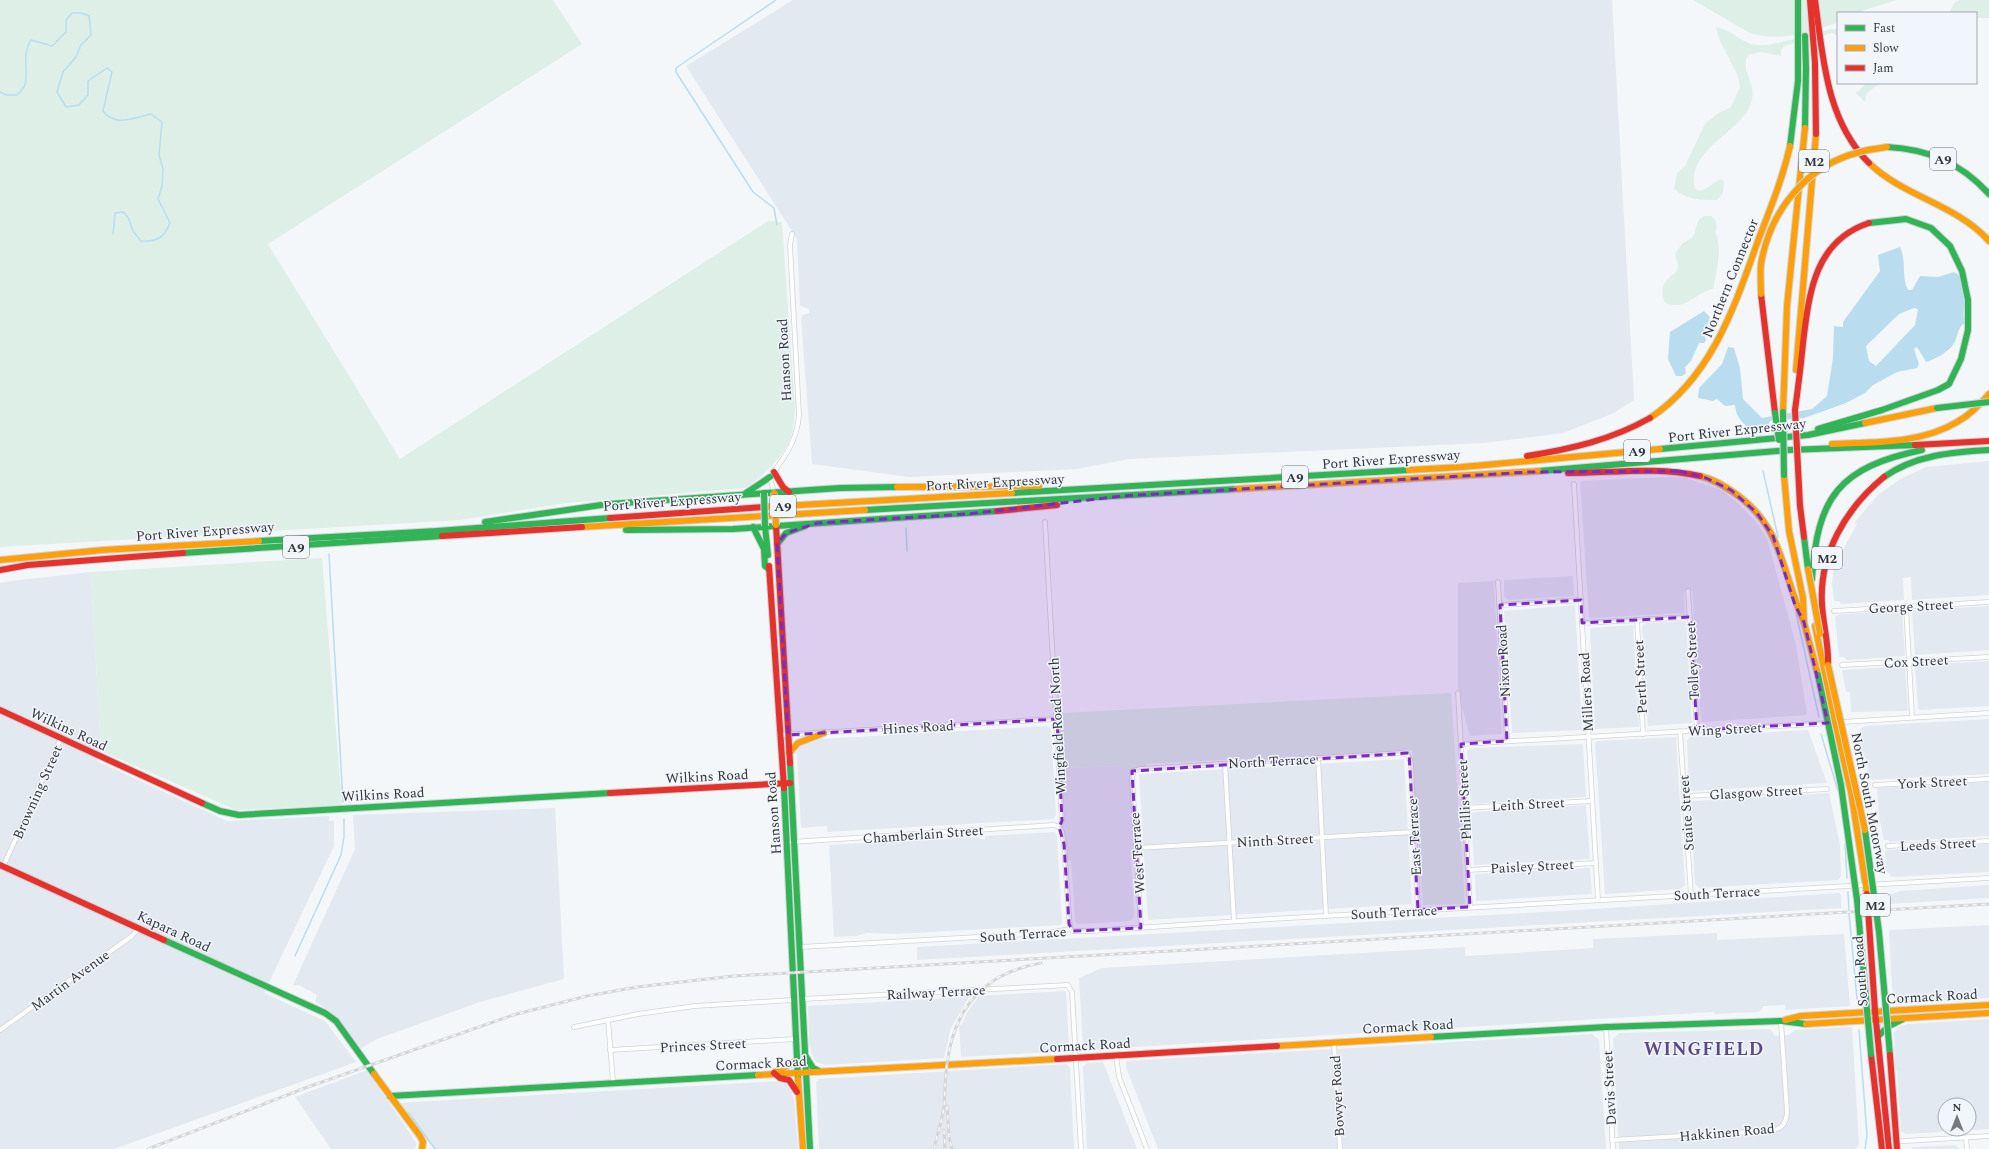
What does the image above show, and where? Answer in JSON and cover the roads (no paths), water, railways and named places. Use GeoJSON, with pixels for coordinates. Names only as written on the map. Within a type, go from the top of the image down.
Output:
{"type":"FeatureCollection","features":[{"type":"Feature","properties":{"kind":"main road","name":"Northern Connector"},"geometry":{"type":"LineString","coordinates":[[1485,464],[1585,446],[1617,436],[1644,422],[1667,406],[1685,389],[1704,366],[1731,313],[1785,164],[1793,131],[1799,78],[1798,0]]}},
{"type":"Feature","properties":{"kind":"main road","name":"M2"},"geometry":{"type":"LineString","coordinates":[[1784,475],[1783,368],[1787,292],[1802,171],[1805,122],[1805,44],[1803,0]]}},
{"type":"Feature","properties":{"kind":"main road","name":"M2"},"geometry":{"type":"LineString","coordinates":[[1795,410],[1798,330],[1815,147],[1814,41],[1810,0]]}},
{"type":"Feature","properties":{"kind":"main road"},"geometry":{"type":"LineString","coordinates":[[1815,0],[1833,108],[1841,127],[1855,149],[1872,166],[1892,181],[1904,189],[1955,213],[1976,227],[1989,241]]}},
{"type":"Feature","properties":{"kind":"main road","name":"A9"},"geometry":{"type":"LineString","coordinates":[[1784,475],[1775,413],[1761,294],[1760,272],[1766,239],[1773,222],[1784,203],[1796,188],[1811,174],[1842,157],[1862,150],[1887,147],[1913,149],[1943,159],[1970,175],[1989,194]]}},
{"type":"Feature","properties":{"kind":"main road"},"geometry":{"type":"LineString","coordinates":[[1795,410],[1810,288],[1816,272],[1825,256],[1835,244],[1853,230],[1868,224],[1896,218],[1921,222],[1948,234]]}},
{"type":"Feature","properties":{"kind":"main road"},"geometry":{"type":"LineString","coordinates":[[1789,436],[1845,422],[1932,393],[1949,384],[1963,372]]}},
{"type":"Feature","properties":{"kind":"main road"},"geometry":{"type":"LineString","coordinates":[[1789,450],[1927,436],[1957,423],[1973,412],[1989,394]]}},
{"type":"Feature","properties":{"kind":"main road","name":"Port River Expressway"},"geometry":{"type":"LineString","coordinates":[[0,560],[103,550],[437,531],[784,506],[1128,487],[1485,464],[1789,436],[1838,430],[1936,408],[1989,402]]}},
{"type":"Feature","properties":{"kind":"main road","name":"North South Motorway"},"geometry":{"type":"LineString","coordinates":[[1795,410],[1800,506],[1820,634],[1856,780],[1870,859],[1878,930],[1897,1149]]}},
{"type":"Feature","properties":{"kind":"main road","name":"A9"},"geometry":{"type":"LineString","coordinates":[[1968,443],[1989,441]]}},
{"type":"Feature","properties":{"kind":"main road","name":"Port River Expressway"},"geometry":{"type":"LineString","coordinates":[[0,570],[28,565],[105,558],[782,514],[1529,472],[1789,450],[1873,448],[1968,443]]}},
{"type":"Feature","properties":{"kind":"main road","name":"South Road"},"geometry":{"type":"LineString","coordinates":[[1889,1149],[1875,1011],[1866,885],[1851,792],[1818,646],[1812,598],[1812,572],[1815,538],[1821,517],[1836,492],[1856,473],[1866,466],[1879,460],[1902,453],[1968,443]]}},
{"type":"Feature","properties":{"kind":"main road","name":"M2"},"geometry":{"type":"LineString","coordinates":[[1828,665],[1829,651],[1822,595],[1823,572],[1827,555],[1836,533],[1848,512],[1863,494],[1889,473],[1904,465],[1928,457],[1950,453],[1989,450]]}},
{"type":"Feature","properties":{"kind":"main road"},"geometry":{"type":"LineString","coordinates":[[1529,472],[1580,474],[1644,470],[1679,471],[1719,483],[1741,497],[1757,513],[1775,541],[1784,563],[1795,605],[1804,622]]}},
{"type":"Feature","properties":{"kind":"main road"},"geometry":{"type":"LineString","coordinates":[[774,472],[783,487],[789,492]]}},
{"type":"Feature","properties":{"kind":"main road","name":"North South Motorway"},"geometry":{"type":"LineString","coordinates":[[1784,475],[1789,531],[1803,598],[1804,622],[1822,695],[1841,785],[1857,900],[1871,1054],[1882,1149]]}},
{"type":"Feature","properties":{"kind":"main road"},"geometry":{"type":"LineString","coordinates":[[744,495],[770,477]]}},
{"type":"Feature","properties":{"kind":"main road"},"geometry":{"type":"LineString","coordinates":[[437,531],[530,515],[608,504],[789,492],[969,485],[1128,487]]}},
{"type":"Feature","properties":{"kind":"main road","name":"Hanson Road"},"geometry":{"type":"LineString","coordinates":[[774,493],[810,1149]]}},
{"type":"Feature","properties":{"kind":"main road","name":"Hanson Road"},"geometry":{"type":"LineString","coordinates":[[764,494],[787,842],[792,936],[792,1000],[803,1149]]}},
{"type":"Feature","properties":{"kind":"main road"},"geometry":{"type":"LineString","coordinates":[[593,527],[605,530],[704,530],[967,514],[1122,496]]}},
{"type":"Feature","properties":{"kind":"main road"},"geometry":{"type":"LineString","coordinates":[[777,544],[786,533],[817,522]]}},
{"type":"Feature","properties":{"kind":"main road"},"geometry":{"type":"LineString","coordinates":[[753,527],[764,549],[765,566],[769,569]]}},
{"type":"Feature","properties":{"kind":"main road","name":"Wilkins Road"},"geometry":{"type":"LineString","coordinates":[[0,710],[220,811],[239,815],[790,783]]}},
{"type":"Feature","properties":{"kind":"main road"},"geometry":{"type":"LineString","coordinates":[[789,753],[798,743],[824,733]]}},
{"type":"Feature","properties":{"kind":"main road","name":"Kapara Road"},"geometry":{"type":"LineString","coordinates":[[1,866],[324,1013],[336,1021],[390,1096]]}},
{"type":"Feature","properties":{"kind":"main road"},"geometry":{"type":"LineString","coordinates":[[792,936],[800,947]]}},
{"type":"Feature","properties":{"kind":"main road"},"geometry":{"type":"LineString","coordinates":[[1844,1013],[1863,1006],[1874,996]]}},
{"type":"Feature","properties":{"kind":"main road","name":"Cormack Road"},"geometry":{"type":"LineString","coordinates":[[1781,1021],[1801,1016],[1989,1005]]}},
{"type":"Feature","properties":{"kind":"main road"},"geometry":{"type":"LineString","coordinates":[[1944,1007],[1945,1015]]}},
{"type":"Feature","properties":{"kind":"main road","name":"Cormack Road"},"geometry":{"type":"LineString","coordinates":[[390,1096],[612,1082],[772,1073],[824,1072],[1606,1027],[1781,1021],[1803,1024],[1989,1013]]}},
{"type":"Feature","properties":{"kind":"main road"},"geometry":{"type":"LineString","coordinates":[[1878,1036],[1889,1026],[1910,1017]]}},
{"type":"Feature","properties":{"kind":"main road"},"geometry":{"type":"LineString","coordinates":[[805,1055],[814,1069],[824,1072]]}},
{"type":"Feature","properties":{"kind":"main road"},"geometry":{"type":"LineString","coordinates":[[772,1073],[796,1061]]}},
{"type":"Feature","properties":{"kind":"main road"},"geometry":{"type":"LineString","coordinates":[[806,1088],[809,1078],[824,1072]]}},
{"type":"Feature","properties":{"kind":"main road"},"geometry":{"type":"LineString","coordinates":[[772,1073],[780,1078],[789,1080],[798,1095]]}},
{"type":"Feature","properties":{"kind":"main road"},"geometry":{"type":"LineString","coordinates":[[390,1096],[422,1140],[422,1149]]}},
{"type":"Feature","properties":{"kind":"street","name":"Hanson Road"},"geometry":{"type":"LineString","coordinates":[[764,494],[766,484],[789,451],[796,436],[799,415],[790,245],[792,234]]}},
{"type":"Feature","properties":{"kind":"street","name":"Hanson Road"},"geometry":{"type":"LineString","coordinates":[[770,477],[774,493]]}},
{"type":"Feature","properties":{"kind":"street","name":"Millers Road"},"geometry":{"type":"LineString","coordinates":[[1574,484],[1598,900]]}},
{"type":"Feature","properties":{"kind":"street","name":"Wingfield Road North"},"geometry":{"type":"LineString","coordinates":[[1045,522],[1062,821],[1059,827],[1062,832],[1064,844],[1070,929]]}},
{"type":"Feature","properties":{"kind":"street","name":"Nixon Road"},"geometry":{"type":"LineString","coordinates":[[1498,582],[1508,741]]}},
{"type":"Feature","properties":{"kind":"street","name":"Tolley Street"},"geometry":{"type":"LineString","coordinates":[[1688,591],[1696,730]]}},
{"type":"Feature","properties":{"kind":"street"},"geometry":{"type":"LineString","coordinates":[[1500,605],[1581,600]]}},
{"type":"Feature","properties":{"kind":"street","name":"George Street"},"geometry":{"type":"LineString","coordinates":[[1834,611],[1989,602]]}},
{"type":"Feature","properties":{"kind":"street"},"geometry":{"type":"LineString","coordinates":[[1906,606],[1912,717]]}},
{"type":"Feature","properties":{"kind":"street"},"geometry":{"type":"LineString","coordinates":[[1582,623],[1690,617]]}},
{"type":"Feature","properties":{"kind":"street","name":"Perth Street"},"geometry":{"type":"LineString","coordinates":[[1637,620],[1643,734]]}},
{"type":"Feature","properties":{"kind":"street","name":"Cox Street"},"geometry":{"type":"LineString","coordinates":[[1842,665],[1989,657]]}},
{"type":"Feature","properties":{"kind":"street","name":"Phillis Street"},"geometry":{"type":"LineString","coordinates":[[1458,693],[1470,907]]}},
{"type":"Feature","properties":{"kind":"street","name":"Wing Street"},"geometry":{"type":"LineString","coordinates":[[1461,744],[1989,713]]}},
{"type":"Feature","properties":{"kind":"street","name":"Hines Road"},"geometry":{"type":"LineString","coordinates":[[779,736],[1057,719]]}},
{"type":"Feature","properties":{"kind":"street","name":"Staite Street"},"geometry":{"type":"LineString","coordinates":[[1680,731],[1691,895]]}},
{"type":"Feature","properties":{"kind":"street","name":"Browning Street"},"geometry":{"type":"LineString","coordinates":[[1,866],[61,738]]}},
{"type":"Feature","properties":{"kind":"street","name":"North Terrace"},"geometry":{"type":"LineString","coordinates":[[1132,778],[1134,771],[1140,768],[1318,758],[1405,754],[1410,757],[1410,763]]}},
{"type":"Feature","properties":{"kind":"street"},"geometry":{"type":"LineString","coordinates":[[1318,758],[1326,916]]}},
{"type":"Feature","properties":{"kind":"street","name":"East Terrace"},"geometry":{"type":"LineString","coordinates":[[1410,763],[1418,910]]}},
{"type":"Feature","properties":{"kind":"street"},"geometry":{"type":"LineString","coordinates":[[1225,764],[1234,921]]}},
{"type":"Feature","properties":{"kind":"street","name":"West Terrace"},"geometry":{"type":"LineString","coordinates":[[1132,778],[1141,928]]}},
{"type":"Feature","properties":{"kind":"street","name":"York Street"},"geometry":{"type":"LineString","coordinates":[[1875,785],[1989,779]]}},
{"type":"Feature","properties":{"kind":"street","name":"Glasgow Street"},"geometry":{"type":"LineString","coordinates":[[1685,796],[1827,789]]}},
{"type":"Feature","properties":{"kind":"street","name":"Leith Street"},"geometry":{"type":"LineString","coordinates":[[1464,808],[1592,801]]}},
{"type":"Feature","properties":{"kind":"street","name":"Chamberlain Street"},"geometry":{"type":"LineString","coordinates":[[787,842],[1046,826],[1059,827]]}},
{"type":"Feature","properties":{"kind":"street","name":"Ninth Street"},"geometry":{"type":"LineString","coordinates":[[1136,848],[1414,832]]}},
{"type":"Feature","properties":{"kind":"street","name":"Leeds Street"},"geometry":{"type":"LineString","coordinates":[[1888,846],[1989,841]]}},
{"type":"Feature","properties":{"kind":"street","name":"Paisley Street"},"geometry":{"type":"LineString","coordinates":[[1468,870],[1596,863]]}},
{"type":"Feature","properties":{"kind":"street","name":"South Terrace"},"geometry":{"type":"LineString","coordinates":[[800,947],[1048,933],[1070,929],[1079,931],[1141,928],[1418,910],[1989,878]]}},
{"type":"Feature","properties":{"kind":"street","name":"Martin Avenue"},"geometry":{"type":"LineString","coordinates":[[0,1030],[132,936],[139,928]]}},
{"type":"Feature","properties":{"kind":"street","name":"Railway Terrace"},"geometry":{"type":"LineString","coordinates":[[802,999],[1061,984],[1069,986],[1072,992],[1076,1057]]}},
{"type":"Feature","properties":{"kind":"street"},"geometry":{"type":"LineString","coordinates":[[574,1027],[695,1006],[792,1000]]}},
{"type":"Feature","properties":{"kind":"street"},"geometry":{"type":"LineString","coordinates":[[608,1020],[612,1082]]}},
{"type":"Feature","properties":{"kind":"street","name":"Hakkinen Road"},"geometry":{"type":"LineString","coordinates":[[1612,1140],[1770,1132],[1782,1128],[1785,1124],[1787,1112],[1781,1021]]}},
{"type":"Feature","properties":{"kind":"street","name":"Davis Street"},"geometry":{"type":"LineString","coordinates":[[1606,1027],[1613,1149]]}},
{"type":"Feature","properties":{"kind":"street","name":"Princes Street"},"geometry":{"type":"LineString","coordinates":[[610,1050],[795,1040]]}},
{"type":"Feature","properties":{"kind":"street","name":"Bowyer Road"},"geometry":{"type":"LineString","coordinates":[[1334,1042],[1340,1149]]}},
{"type":"Feature","properties":{"kind":"street"},"geometry":{"type":"LineString","coordinates":[[1116,1055],[1119,1077],[1147,1149]]}},
{"type":"Feature","properties":{"kind":"street"},"geometry":{"type":"LineString","coordinates":[[1076,1057],[1081,1149]]}},
{"type":"Feature","properties":{"kind":"street"},"geometry":{"type":"LineString","coordinates":[[1888,1142],[1989,1136]]}},
{"type":"Feature","properties":{"kind":"street"},"geometry":{"type":"LineString","coordinates":[[1966,1138],[1967,1149]]}},
{"type":"Feature","properties":{"kind":"water"},"geometry":{"type":"Polygon","coordinates":[[[1900,247],[1908,290],[1912,290],[1920,276],[1938,277],[1954,272],[1960,276],[1964,282],[1965,289],[1965,323],[1960,327],[1955,342],[1948,351],[1926,362],[1917,347],[1914,349],[1919,364],[1917,368],[1897,372],[1873,385],[1865,393],[1846,403],[1804,418],[1770,421],[1766,431],[1754,432],[1741,421],[1737,414],[1735,405],[1725,406],[1717,399],[1713,401],[1698,398],[1699,388],[1722,364],[1728,347],[1734,348],[1740,368],[1743,399],[1762,418],[1812,409],[1827,396],[1833,358],[1834,326],[1843,327],[1843,322],[1880,271],[1878,255],[1900,247]],[[1914,308],[1899,314],[1866,346],[1869,361],[1876,366],[1915,325],[1918,309],[1914,308]]]}},
{"type":"Feature","properties":{"kind":"water"},"geometry":{"type":"Polygon","coordinates":[[[1704,311],[1710,317],[1704,335],[1706,340],[1704,343],[1699,343],[1691,361],[1685,367],[1686,373],[1682,376],[1676,376],[1668,359],[1670,332],[1704,311]]]}},
{"type":"Feature","properties":{"kind":"waterway"},"geometry":{"type":"LineString","coordinates":[[776,0],[676,68],[676,72],[753,192],[774,208],[777,225]]}},
{"type":"Feature","properties":{"kind":"waterway"},"geometry":{"type":"LineString","coordinates":[[0,92],[6,95],[17,95],[22,90],[26,79],[26,51],[31,40],[52,46],[66,32],[66,20],[72,13],[81,13],[89,16],[91,35],[81,45],[76,57],[63,72],[57,92],[66,107],[79,105],[88,95],[88,81],[107,68],[112,72],[103,111],[108,116],[113,119],[125,120],[151,114],[162,122],[159,155],[163,169],[162,186],[158,199],[170,223],[168,228],[162,236],[156,240],[141,241],[133,231],[128,217],[123,212],[115,213],[113,234]]}},
{"type":"Feature","properties":{"kind":"waterway"},"geometry":{"type":"LineString","coordinates":[[1763,471],[1778,537]]}},
{"type":"Feature","properties":{"kind":"waterway"},"geometry":{"type":"LineString","coordinates":[[906,528],[907,551]]}},
{"type":"Feature","properties":{"kind":"waterway"},"geometry":{"type":"LineString","coordinates":[[329,554],[343,802]]}},
{"type":"Feature","properties":{"kind":"waterway"},"geometry":{"type":"LineString","coordinates":[[1796,613],[1819,717]]}},
{"type":"Feature","properties":{"kind":"waterway"},"geometry":{"type":"LineString","coordinates":[[1821,734],[1838,791]]}},
{"type":"Feature","properties":{"kind":"waterway"},"geometry":{"type":"LineString","coordinates":[[295,956],[341,855],[344,837],[344,819]]}},
{"type":"Feature","properties":{"kind":"waterway"},"geometry":{"type":"LineString","coordinates":[[1845,844],[1847,878]]}},
{"type":"Feature","properties":{"kind":"waterway"},"geometry":{"type":"LineString","coordinates":[[1848,892],[1849,910]]}},
{"type":"Feature","properties":{"kind":"waterway"},"geometry":{"type":"LineString","coordinates":[[1849,913],[1857,999]]}},
{"type":"Feature","properties":{"kind":"waterway"},"geometry":{"type":"LineString","coordinates":[[1859,1030],[1867,1135],[1865,1149]]}},
{"type":"Feature","properties":{"kind":"waterway"},"geometry":{"type":"LineString","coordinates":[[409,1113],[435,1149]]}},
{"type":"Feature","properties":{"kind":"railway"},"geometry":{"type":"LineString","coordinates":[[148,1149],[305,1088],[513,1015],[587,996],[637,987],[734,976],[1989,904]]}},
{"type":"Feature","properties":{"kind":"railway"},"geometry":{"type":"LineString","coordinates":[[934,1149],[944,1107],[946,1069],[951,1044],[956,1026],[965,1010],[975,996],[1003,975],[1021,968],[1041,963]]}},
{"type":"Feature","properties":{"kind":"railway"},"geometry":{"type":"LineString","coordinates":[[947,1106],[949,1137],[952,1149]]}},
{"type":"Feature","properties":{"kind":"railway"},"geometry":{"type":"LineString","coordinates":[[944,1130],[945,1149]]}},
{"type":"Feature","properties":{"kind":"district","name":"WINGFIELD"},"geometry":{"type":"Point","coordinates":[1704,1049]}}]}
